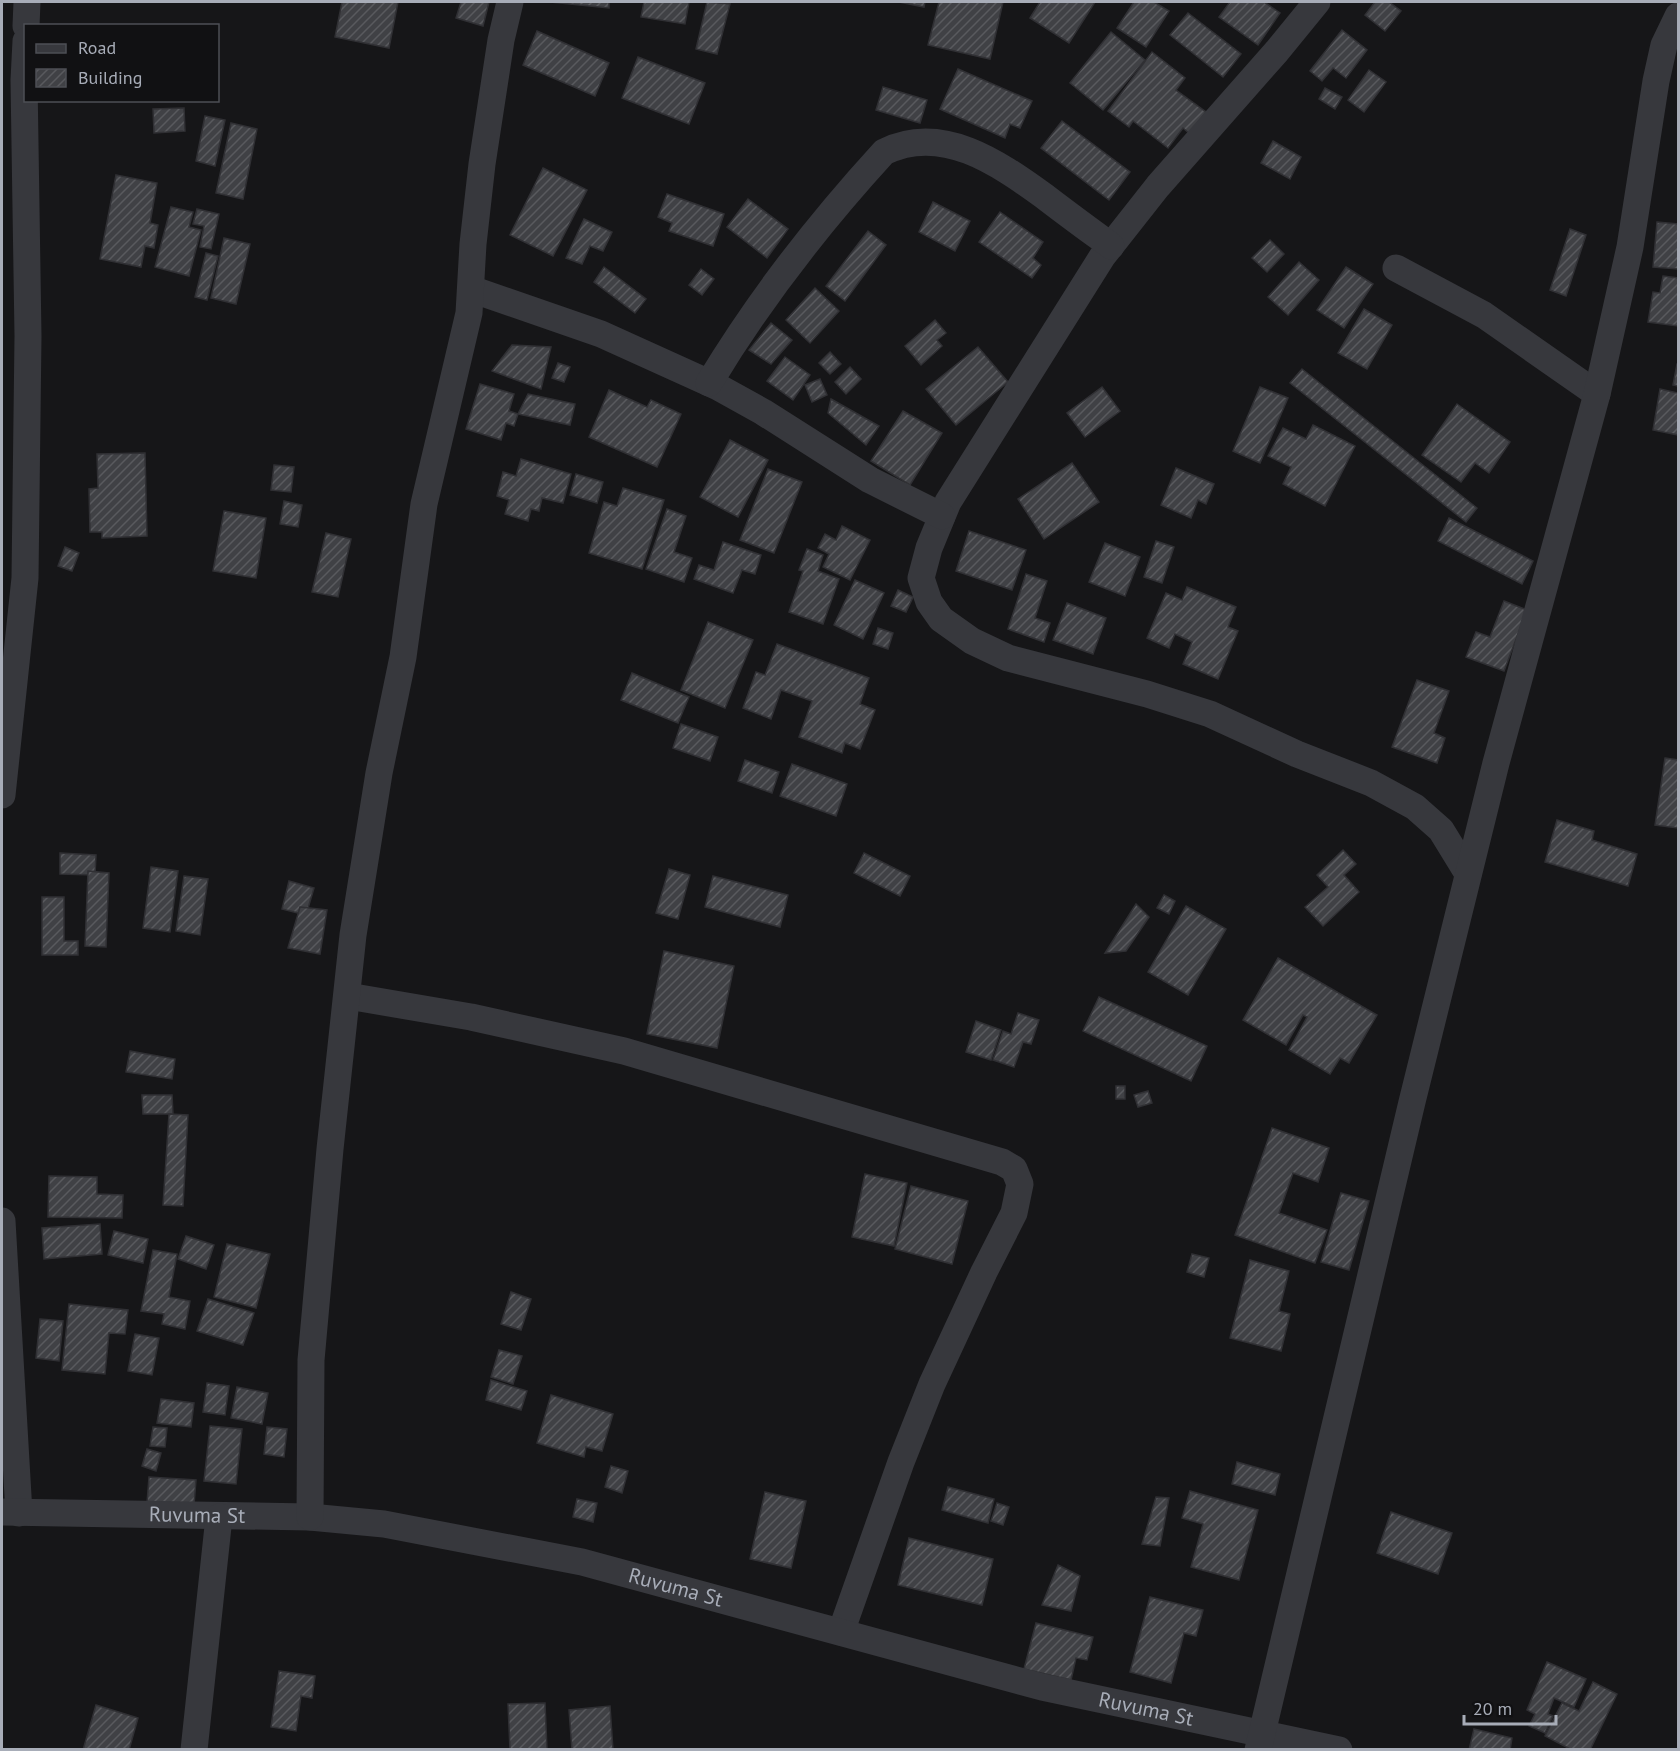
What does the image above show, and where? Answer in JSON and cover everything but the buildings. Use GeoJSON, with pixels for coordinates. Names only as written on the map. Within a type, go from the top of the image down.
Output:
{"type":"FeatureCollection","features":[{"type":"Feature","properties":{"kind":"street"},"geometry":{"type":"LineString","coordinates":[[26,24],[27,2]]}},
{"type":"Feature","properties":{"kind":"street"},"geometry":{"type":"LineString","coordinates":[[310,1517],[311,1360],[330,1149],[353,935],[379,773],[403,657],[424,504],[464,335],[471,289],[473,244],[482,164],[501,40],[510,2]]}},
{"type":"Feature","properties":{"kind":"street"},"geometry":{"type":"LineString","coordinates":[[1317,2],[1158,186],[1111,246],[1036,360],[948,502],[929,548],[921,578],[929,602],[941,619],[972,641],[1008,658],[1147,694],[1210,714],[1297,754],[1371,783],[1415,807],[1441,830],[1468,874]]}},
{"type":"Feature","properties":{"kind":"street"},"geometry":{"type":"LineString","coordinates":[[1260,1742],[1468,874],[1597,394],[1630,247],[1656,81],[1664,45],[1678,16]]}},
{"type":"Feature","properties":{"kind":"street"},"geometry":{"type":"LineString","coordinates":[[2,795],[25,578],[28,336],[24,102]]}},
{"type":"Feature","properties":{"kind":"street"},"geometry":{"type":"LineString","coordinates":[[709,383],[766,295],[821,225],[884,152],[896,146],[933,142],[959,147],[986,157],[1111,246]]}},
{"type":"Feature","properties":{"kind":"street"},"geometry":{"type":"LineString","coordinates":[[1396,268],[1484,315],[1597,394]]}},
{"type":"Feature","properties":{"kind":"street"},"geometry":{"type":"LineString","coordinates":[[471,289],[601,334],[709,383],[763,412],[870,480],[942,516]]}},
{"type":"Feature","properties":{"kind":"street"},"geometry":{"type":"LineString","coordinates":[[348,996],[460,1015],[624,1051],[1002,1161],[1017,1173],[1020,1184],[1014,1213],[932,1384],[901,1462],[841,1632]]}},
{"type":"Feature","properties":{"kind":"street"},"geometry":{"type":"LineString","coordinates":[[2,1221],[10,1513]]}},
{"type":"Feature","properties":{"kind":"street","name":"Ruvuma St"},"geometry":{"type":"LineString","coordinates":[[10,1513],[310,1517],[384,1524],[582,1562],[1041,1687],[1260,1742],[1339,1749]]}},
{"type":"Feature","properties":{"kind":"street"},"geometry":{"type":"LineString","coordinates":[[194,1749],[219,1517]]}}]}
